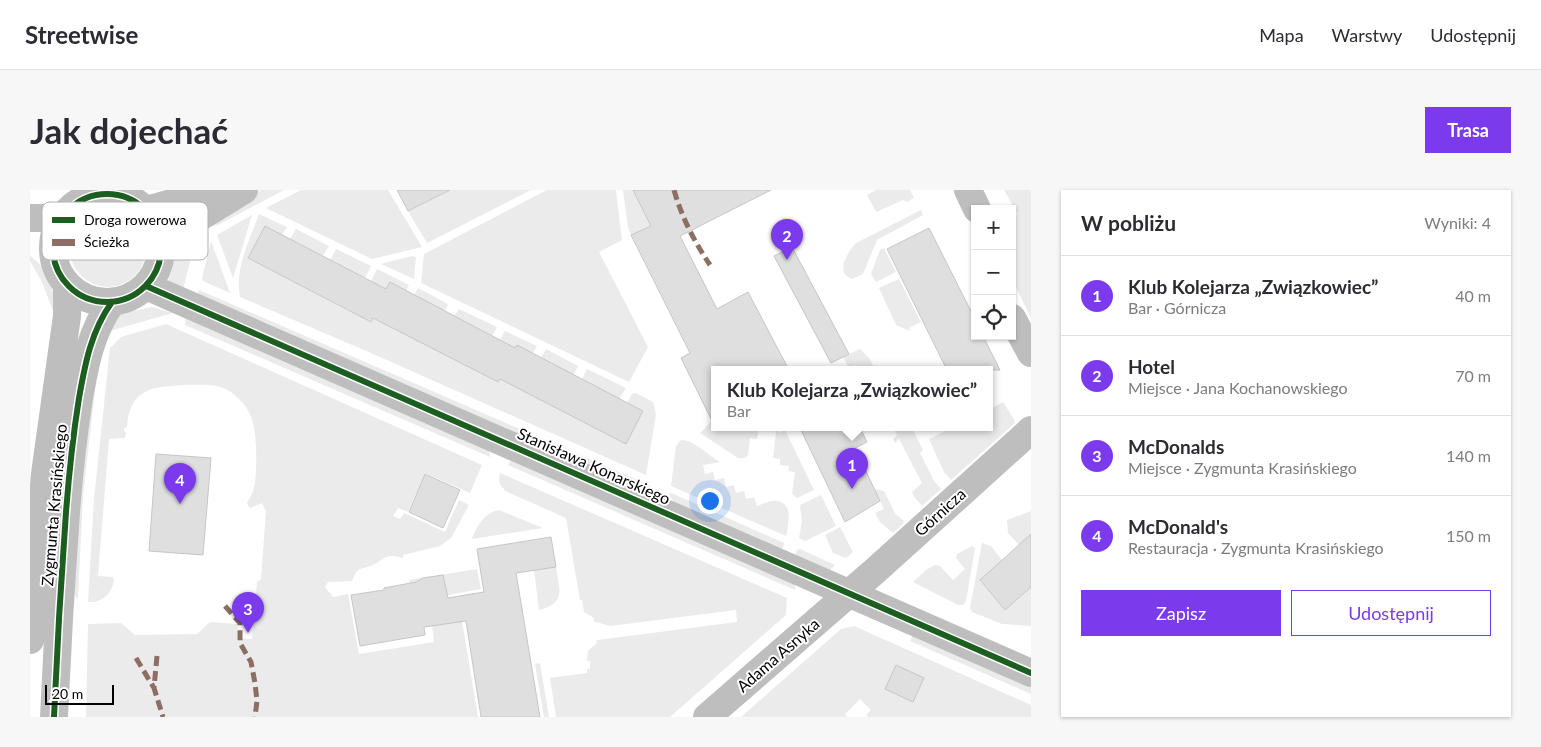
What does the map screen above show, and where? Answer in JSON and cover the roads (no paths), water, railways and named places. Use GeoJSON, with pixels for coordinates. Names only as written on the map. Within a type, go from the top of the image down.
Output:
{"type":"FeatureCollection","features":[{"type":"Feature","properties":{"kind":"street"},"geometry":{"type":"LineString","coordinates":[[76,202],[96,195],[112,194],[132,199],[185,199],[206,190]]}},
{"type":"Feature","properties":{"kind":"street"},"geometry":{"type":"LineString","coordinates":[[208,212],[244,190]]}},
{"type":"Feature","properties":{"kind":"street"},"geometry":{"type":"LineString","coordinates":[[968,190],[975,205]]}},
{"type":"Feature","properties":{"kind":"street"},"geometry":{"type":"LineString","coordinates":[[30,218],[42,214]]}},
{"type":"Feature","properties":{"kind":"street"},"geometry":{"type":"LineString","coordinates":[[48,260],[77,293],[90,299],[112,302],[130,297],[146,286],[158,268],[160,260]]}},
{"type":"Feature","properties":{"kind":"street","name":"Zygmunta Krasińskiego"},"geometry":{"type":"LineString","coordinates":[[30,640],[45,474],[67,316],[67,284]]}},
{"type":"Feature","properties":{"kind":"street","name":"Stanisława Konarskiego"},"geometry":{"type":"LineString","coordinates":[[146,286],[1031,673]]}},
{"type":"Feature","properties":{"kind":"street","name":"Zygmunta Krasińskiego"},"geometry":{"type":"LineString","coordinates":[[54,717],[65,526],[74,428],[92,336],[112,302]]}},
{"type":"Feature","properties":{"kind":"street"},"geometry":{"type":"LineString","coordinates":[[1016,325],[1031,353]]}},
{"type":"Feature","properties":{"kind":"street","name":"Górnicza"},"geometry":{"type":"LineString","coordinates":[[849,594],[1031,430]]}},
{"type":"Feature","properties":{"kind":"street","name":"Adama Asnyka"},"geometry":{"type":"LineString","coordinates":[[706,717],[849,594]]}},
{"type":"Feature","properties":{"kind":"place","name":"Hotel"},"geometry":{"type":"Point","coordinates":[787,260]}},
{"type":"Feature","properties":{"kind":"place","name":"Klub Kolejarza „Związkowiec”"},"geometry":{"type":"Point","coordinates":[852,489]}},
{"type":"Feature","properties":{"kind":"place","name":"McDonald's"},"geometry":{"type":"Point","coordinates":[180,504]}},
{"type":"Feature","properties":{"kind":"place","name":"McDonalds"},"geometry":{"type":"Point","coordinates":[248,633]}}]}
